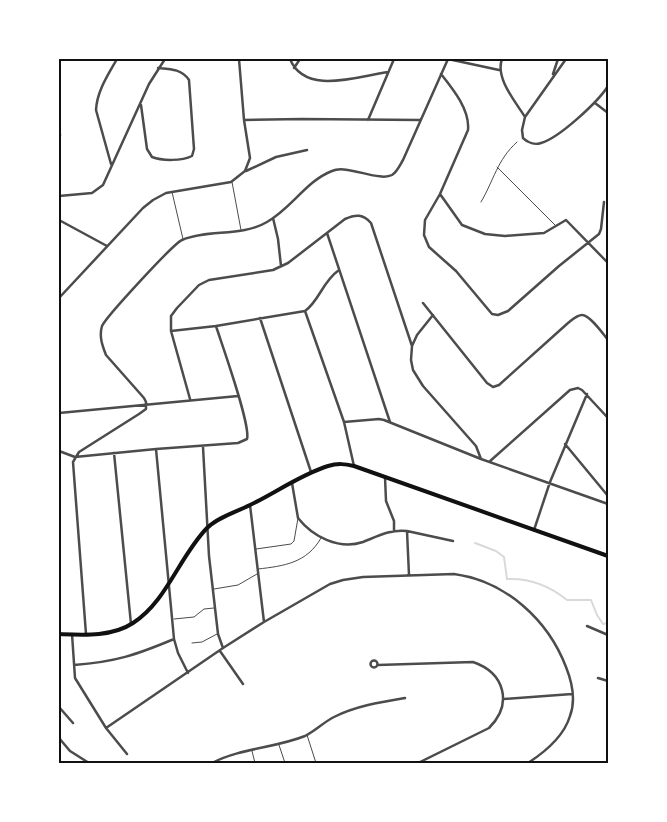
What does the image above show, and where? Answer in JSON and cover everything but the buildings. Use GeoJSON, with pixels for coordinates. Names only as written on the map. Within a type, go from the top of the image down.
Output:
{"type":"FeatureCollection","features":[{"type":"Feature","properties":{"kind":"main road"},"geometry":{"type":"LineString","coordinates":[[59,634],[115,631],[131,624],[143,616],[170,582],[189,550],[208,527],[311,472],[336,464],[354,466],[608,556]]}},
{"type":"Feature","properties":{"kind":"street"},"geometry":{"type":"LineString","coordinates":[[111,165],[96,110],[99,92],[117,59]]}},
{"type":"Feature","properties":{"kind":"street"},"geometry":{"type":"LineString","coordinates":[[59,196],[92,193],[103,185],[149,84],[164,59]]}},
{"type":"Feature","properties":{"kind":"street"},"geometry":{"type":"LineString","coordinates":[[239,59],[244,120],[250,158],[245,171]]}},
{"type":"Feature","properties":{"kind":"street"},"geometry":{"type":"LineString","coordinates":[[290,59],[294,68],[308,78],[339,80],[388,72]]}},
{"type":"Feature","properties":{"kind":"street"},"geometry":{"type":"LineString","coordinates":[[294,68],[300,59]]}},
{"type":"Feature","properties":{"kind":"street"},"geometry":{"type":"LineString","coordinates":[[368,120],[394,59]]}},
{"type":"Feature","properties":{"kind":"street"},"geometry":{"type":"LineString","coordinates":[[86,634],[75,501],[73,465],[75,457],[92,442],[145,409],[146,404],[144,398],[106,355],[102,346],[101,333],[107,317],[169,250],[183,240],[261,225],[273,218],[301,193],[332,171],[344,170],[385,176],[393,174],[403,160],[448,59],[499,70]]}},
{"type":"Feature","properties":{"kind":"street"},"geometry":{"type":"LineString","coordinates":[[502,59],[499,70],[509,92],[525,117]]}},
{"type":"Feature","properties":{"kind":"street"},"geometry":{"type":"LineString","coordinates":[[553,76],[558,59]]}},
{"type":"Feature","properties":{"kind":"street"},"geometry":{"type":"LineString","coordinates":[[566,59],[525,117],[522,130],[523,138],[529,142],[537,144],[548,140],[579,118],[595,103],[608,86]]}},
{"type":"Feature","properties":{"kind":"street"},"geometry":{"type":"LineString","coordinates":[[141,105],[147,149],[152,157],[159,159],[184,159],[192,156],[194,149],[189,80],[180,71],[158,68]]}},
{"type":"Feature","properties":{"kind":"street"},"geometry":{"type":"LineString","coordinates":[[441,74],[452,88],[464,111],[469,127],[463,144],[424,225],[425,240],[429,247],[456,271],[490,312],[498,315],[508,311],[599,234],[604,202]]}},
{"type":"Feature","properties":{"kind":"street"},"geometry":{"type":"LineString","coordinates":[[595,103],[608,113]]}},
{"type":"Feature","properties":{"kind":"street"},"geometry":{"type":"LineString","coordinates":[[244,120],[420,120]]}},
{"type":"Feature","properties":{"kind":"street"},"geometry":{"type":"LineString","coordinates":[[59,129],[59,140]]}},
{"type":"Feature","properties":{"kind":"street"},"geometry":{"type":"LineString","coordinates":[[59,298],[143,208],[153,200],[172,191],[232,182],[245,171],[276,157],[307,150]]}},
{"type":"Feature","properties":{"kind":"street"},"geometry":{"type":"LineString","coordinates":[[440,194],[462,225],[485,234],[505,236],[544,233],[562,221],[568,220],[608,263]]}},
{"type":"Feature","properties":{"kind":"street"},"geometry":{"type":"LineString","coordinates":[[190,399],[170,322],[174,312],[186,298],[209,280],[247,275],[281,267],[293,260],[345,219],[353,215],[359,215],[371,223],[412,346],[412,366],[417,378],[452,421],[476,446],[481,459]]}},
{"type":"Feature","properties":{"kind":"street"},"geometry":{"type":"LineString","coordinates":[[273,218],[281,267]]}},
{"type":"Feature","properties":{"kind":"street"},"geometry":{"type":"LineString","coordinates":[[59,220],[107,246]]}},
{"type":"Feature","properties":{"kind":"street"},"geometry":{"type":"LineString","coordinates":[[327,233],[390,422]]}},
{"type":"Feature","properties":{"kind":"street"},"geometry":{"type":"LineString","coordinates":[[171,331],[216,326],[305,311],[312,304],[327,279],[339,270]]}},
{"type":"Feature","properties":{"kind":"street"},"geometry":{"type":"LineString","coordinates":[[424,303],[487,384],[493,387],[500,385],[568,323],[581,315],[588,317],[608,340]]}},
{"type":"Feature","properties":{"kind":"street"},"geometry":{"type":"LineString","coordinates":[[305,311],[344,422],[354,466]]}},
{"type":"Feature","properties":{"kind":"street"},"geometry":{"type":"LineString","coordinates":[[412,346],[417,335],[432,315]]}},
{"type":"Feature","properties":{"kind":"street"},"geometry":{"type":"LineString","coordinates":[[260,318],[311,472]]}},
{"type":"Feature","properties":{"kind":"street"},"geometry":{"type":"LineString","coordinates":[[59,451],[75,457],[238,443],[247,439],[246,419],[216,326]]}},
{"type":"Feature","properties":{"kind":"street"},"geometry":{"type":"LineString","coordinates":[[489,462],[570,390],[578,388],[587,394],[608,418]]}},
{"type":"Feature","properties":{"kind":"street"},"geometry":{"type":"LineString","coordinates":[[534,530],[550,482],[587,394]]}},
{"type":"Feature","properties":{"kind":"street"},"geometry":{"type":"LineString","coordinates":[[59,413],[190,399],[238,396]]}},
{"type":"Feature","properties":{"kind":"street"},"geometry":{"type":"LineString","coordinates":[[344,422],[379,419],[390,422],[481,459],[608,504]]}},
{"type":"Feature","properties":{"kind":"street"},"geometry":{"type":"LineString","coordinates":[[565,444],[608,496]]}},
{"type":"Feature","properties":{"kind":"street"},"geometry":{"type":"LineString","coordinates":[[203,446],[213,590],[218,634],[223,648]]}},
{"type":"Feature","properties":{"kind":"street"},"geometry":{"type":"LineString","coordinates":[[156,449],[174,639],[178,653],[188,673]]}},
{"type":"Feature","properties":{"kind":"street"},"geometry":{"type":"LineString","coordinates":[[114,453],[131,624]]}},
{"type":"Feature","properties":{"kind":"street"},"geometry":{"type":"LineString","coordinates":[[385,477],[386,501],[394,521],[394,531]]}},
{"type":"Feature","properties":{"kind":"street"},"geometry":{"type":"LineString","coordinates":[[292,483],[298,518],[327,540],[348,544],[394,531],[407,531],[453,540]]}},
{"type":"Feature","properties":{"kind":"street"},"geometry":{"type":"LineString","coordinates":[[250,505],[264,622]]}},
{"type":"Feature","properties":{"kind":"street"},"geometry":{"type":"LineString","coordinates":[[407,531],[409,575]]}},
{"type":"Feature","properties":{"kind":"street"},"geometry":{"type":"LineString","coordinates":[[106,728],[223,648],[334,582],[351,578],[462,575],[488,584],[516,600],[536,618],[558,650],[569,675],[572,694],[571,714],[550,746],[528,763]]}},
{"type":"Feature","properties":{"kind":"street"},"geometry":{"type":"LineString","coordinates":[[587,626],[608,635]]}},
{"type":"Feature","properties":{"kind":"street"},"geometry":{"type":"LineString","coordinates":[[72,634],[75,678],[106,728],[127,754]]}},
{"type":"Feature","properties":{"kind":"street"},"geometry":{"type":"LineString","coordinates":[[74,665],[124,658],[174,639]]}},
{"type":"Feature","properties":{"kind":"street"},"geometry":{"type":"LineString","coordinates":[[220,650],[243,684]]}},
{"type":"Feature","properties":{"kind":"street"},"geometry":{"type":"LineString","coordinates":[[378,665],[473,662],[487,668],[499,683],[503,699],[500,713],[489,728],[418,763]]}},
{"type":"Feature","properties":{"kind":"street"},"geometry":{"type":"LineString","coordinates":[[598,678],[608,681]]}},
{"type":"Feature","properties":{"kind":"street"},"geometry":{"type":"LineString","coordinates":[[503,699],[572,694]]}},
{"type":"Feature","properties":{"kind":"street"},"geometry":{"type":"LineString","coordinates":[[212,763],[222,758],[307,735],[333,718],[349,711],[405,698]]}},
{"type":"Feature","properties":{"kind":"street"},"geometry":{"type":"LineString","coordinates":[[59,706],[73,724]]}},
{"type":"Feature","properties":{"kind":"street"},"geometry":{"type":"LineString","coordinates":[[59,738],[70,751],[89,763]]}},
{"type":"Feature","properties":{"kind":"lane"},"geometry":{"type":"LineString","coordinates":[[481,202],[490,188],[497,166],[517,142]]}},
{"type":"Feature","properties":{"kind":"lane"},"geometry":{"type":"LineString","coordinates":[[497,166],[556,226]]}},
{"type":"Feature","properties":{"kind":"lane"},"geometry":{"type":"LineString","coordinates":[[232,182],[240,230]]}},
{"type":"Feature","properties":{"kind":"lane"},"geometry":{"type":"LineString","coordinates":[[172,191],[183,240]]}},
{"type":"Feature","properties":{"kind":"lane"},"geometry":{"type":"LineString","coordinates":[[255,550],[291,544],[294,541],[298,518]]}},
{"type":"Feature","properties":{"kind":"lane"},"geometry":{"type":"LineString","coordinates":[[257,569],[286,565],[306,557],[321,537]]}},
{"type":"Feature","properties":{"kind":"lane"},"geometry":{"type":"LineString","coordinates":[[213,590],[238,584],[257,573]]}},
{"type":"Feature","properties":{"kind":"lane"},"geometry":{"type":"LineString","coordinates":[[172,619],[194,617],[204,609],[215,608]]}},
{"type":"Feature","properties":{"kind":"lane"},"geometry":{"type":"LineString","coordinates":[[192,643],[202,642],[218,634]]}},
{"type":"Feature","properties":{"kind":"lane"},"geometry":{"type":"LineString","coordinates":[[307,735],[316,763]]}},
{"type":"Feature","properties":{"kind":"lane"},"geometry":{"type":"LineString","coordinates":[[279,744],[285,763]]}},
{"type":"Feature","properties":{"kind":"lane"},"geometry":{"type":"LineString","coordinates":[[252,750],[255,763]]}},
{"type":"Feature","properties":{"kind":"lane"},"geometry":{"type":"LineString","coordinates":[[222,758],[223,763]]}},
{"type":"Feature","properties":{"kind":"waterway"},"geometry":{"type":"LineString","coordinates":[[475,543],[496,551],[504,557],[507,579],[524,580],[539,584],[567,600],[591,600],[603,624],[608,623]]}}]}
